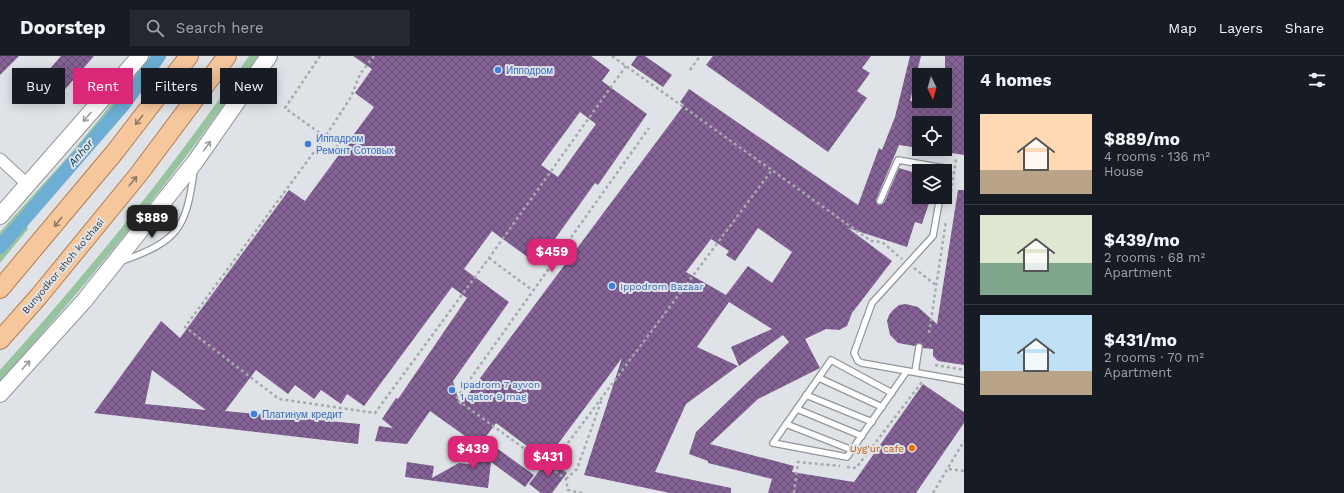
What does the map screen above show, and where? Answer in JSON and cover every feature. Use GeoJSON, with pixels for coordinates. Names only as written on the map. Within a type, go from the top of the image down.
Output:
{"type":"FeatureCollection","features":[{"type":"Feature","properties":{"kind":"main road"},"geometry":{"type":"LineString","coordinates":[[0,289],[104,165],[189,56]]}},
{"type":"Feature","properties":{"kind":"main road","name":"Bunyodkor shoh ko'chasi"},"geometry":{"type":"LineString","coordinates":[[0,340],[39,296],[138,175],[227,56]]}},
{"type":"Feature","properties":{"kind":"street"},"geometry":{"type":"LineString","coordinates":[[0,216],[140,56]]}},
{"type":"Feature","properties":{"kind":"street"},"geometry":{"type":"LineString","coordinates":[[0,394],[84,301],[196,162],[269,56]]}},
{"type":"Feature","properties":{"kind":"street"},"geometry":{"type":"LineString","coordinates":[[0,159],[28,185]]}},
{"type":"Feature","properties":{"kind":"lane"},"geometry":{"type":"LineString","coordinates":[[880,201],[898,160],[921,164]]}},
{"type":"Feature","properties":{"kind":"lane"},"geometry":{"type":"LineString","coordinates":[[114,264],[155,248],[175,233],[188,210],[196,162]]}},
{"type":"Feature","properties":{"kind":"lane"},"geometry":{"type":"LineString","coordinates":[[939,204],[933,236],[872,303],[854,353],[858,361],[862,363],[964,381]]}},
{"type":"Feature","properties":{"kind":"lane"},"geometry":{"type":"LineString","coordinates":[[915,372],[918,347]]}},
{"type":"Feature","properties":{"kind":"lane"},"geometry":{"type":"LineString","coordinates":[[892,393],[831,360],[773,443],[847,457],[872,422],[882,407],[892,393],[907,371]]}},
{"type":"Feature","properties":{"kind":"lane"},"geometry":{"type":"LineString","coordinates":[[819,378],[882,407]]}},
{"type":"Feature","properties":{"kind":"lane"},"geometry":{"type":"LineString","coordinates":[[806,395],[872,422]]}},
{"type":"Feature","properties":{"kind":"lane"},"geometry":{"type":"LineString","coordinates":[[797,409],[862,436]]}},
{"type":"Feature","properties":{"kind":"lane"},"geometry":{"type":"LineString","coordinates":[[786,424],[852,450]]}},
{"type":"Feature","properties":{"kind":"path"},"geometry":{"type":"LineString","coordinates":[[320,56],[285,108],[340,148]]}},
{"type":"Feature","properties":{"kind":"path"},"geometry":{"type":"LineString","coordinates":[[374,56],[360,74],[350,97],[325,137],[185,327],[279,399],[375,413],[626,66]]}},
{"type":"Feature","properties":{"kind":"path"},"geometry":{"type":"LineString","coordinates":[[612,56],[871,241],[882,242]]}},
{"type":"Feature","properties":{"kind":"path"},"geometry":{"type":"LineString","coordinates":[[690,70],[700,56]]}},
{"type":"Feature","properties":{"kind":"path"},"geometry":{"type":"LineString","coordinates":[[582,493],[568,490],[566,479],[456,399],[532,290],[649,128]]}},
{"type":"Feature","properties":{"kind":"path"},"geometry":{"type":"LineString","coordinates":[[952,185],[956,159]]}},
{"type":"Feature","properties":{"kind":"path"},"geometry":{"type":"LineString","coordinates":[[550,467],[772,170]]}},
{"type":"Feature","properties":{"kind":"path"},"geometry":{"type":"LineString","coordinates":[[929,333],[947,219]]}},
{"type":"Feature","properties":{"kind":"path"},"geometry":{"type":"LineString","coordinates":[[488,258],[532,290]]}},
{"type":"Feature","properties":{"kind":"path"},"geometry":{"type":"LineString","coordinates":[[933,365],[964,370]]}},
{"type":"Feature","properties":{"kind":"path"},"geometry":{"type":"LineString","coordinates":[[794,493],[798,462],[856,468],[922,382]]}},
{"type":"Feature","properties":{"kind":"path"},"geometry":{"type":"LineString","coordinates":[[566,479],[577,469],[602,396]]}},
{"type":"Feature","properties":{"kind":"path"},"geometry":{"type":"LineString","coordinates":[[933,493],[949,469],[964,441]]}},
{"type":"Feature","properties":{"kind":"path"},"geometry":{"type":"LineString","coordinates":[[949,469],[964,471]]}},
{"type":"Feature","properties":{"kind":"green space"},"geometry":{"type":"Polygon","coordinates":[[[151,56],[156,56],[147,68],[141,68],[151,56]]]}},
{"type":"Feature","properties":{"kind":"green space"},"geometry":{"type":"Polygon","coordinates":[[[249,56],[258,56],[250,68],[241,68],[249,56]]]}},
{"type":"Feature","properties":{"kind":"green space"},"geometry":{"type":"Polygon","coordinates":[[[141,68],[141,76],[133,87],[133,78],[141,68]]]}},
{"type":"Feature","properties":{"kind":"green space"},"geometry":{"type":"Polygon","coordinates":[[[220,98],[220,104],[224,104],[198,141],[134,223],[0,382],[0,370],[66,295],[130,217],[220,98]]]}},
{"type":"Feature","properties":{"kind":"green space"},"geometry":{"type":"Polygon","coordinates":[[[112,104],[120,104],[23,219],[28,229],[0,263],[0,232],[73,151],[112,104]]]}},
{"type":"Feature","properties":{"kind":"building"},"geometry":{"type":"Polygon","coordinates":[[[0,56],[19,56],[0,75],[0,56]]]}},
{"type":"Feature","properties":{"kind":"building"},"geometry":{"type":"Polygon","coordinates":[[[61,56],[94,56],[84,68],[73,68],[73,80],[65,89],[65,68],[51,68],[61,56]]]}},
{"type":"Feature","properties":{"kind":"building"},"geometry":{"type":"Polygon","coordinates":[[[353,56],[591,56],[610,70],[602,81],[647,114],[598,185],[595,183],[537,264],[492,231],[464,269],[509,302],[453,381],[460,405],[684,105],[680,102],[689,89],[858,205],[879,148],[882,150],[895,117],[910,56],[921,56],[918,68],[912,68],[912,93],[910,101],[912,101],[912,108],[952,108],[952,68],[945,68],[945,56],[964,56],[964,155],[952,153],[952,116],[912,116],[912,147],[899,145],[876,200],[878,205],[884,203],[899,168],[912,172],[912,204],[929,204],[922,224],[915,222],[907,247],[848,228],[892,261],[852,313],[847,326],[839,330],[826,329],[805,339],[820,368],[758,399],[710,444],[794,466],[792,472],[854,482],[923,384],[964,412],[964,423],[916,493],[768,493],[772,479],[708,463],[708,461],[689,454],[696,432],[789,342],[783,335],[739,366],[731,347],[772,329],[729,302],[697,347],[738,366],[686,404],[655,472],[731,488],[731,493],[670,493],[584,475],[622,358],[546,460],[496,423],[479,446],[430,411],[407,444],[375,441],[379,426],[393,428],[382,419],[396,398],[398,399],[467,298],[452,287],[364,406],[347,394],[341,404],[321,390],[314,399],[295,385],[288,394],[256,370],[225,411],[360,424],[358,444],[94,413],[161,321],[180,338],[289,190],[305,201],[374,107],[355,93],[372,69],[353,56]],[[580,112],[541,165],[558,177],[596,124],[580,112]],[[758,228],[735,261],[726,255],[729,251],[711,239],[686,272],[726,295],[748,266],[772,283],[792,252],[758,228]],[[152,370],[145,404],[206,410],[152,370]]]}},
{"type":"Feature","properties":{"kind":"building"},"geometry":{"type":"Polygon","coordinates":[[[637,56],[645,56],[672,75],[663,87],[631,65],[637,56]]]}},
{"type":"Feature","properties":{"kind":"building"},"geometry":{"type":"Polygon","coordinates":[[[713,56],[871,56],[862,68],[870,73],[857,91],[867,98],[828,152],[706,65],[713,56]]]}},
{"type":"Feature","properties":{"kind":"building"},"geometry":{"type":"Polygon","coordinates":[[[958,190],[964,190],[964,365],[938,361],[933,356],[933,349],[923,348],[920,343],[915,346],[898,343],[890,335],[887,321],[893,310],[899,305],[906,304],[918,307],[937,324],[958,190]]]}},
{"type":"Feature","properties":{"kind":"building"},"geometry":{"type":"Polygon","coordinates":[[[487,441],[534,475],[525,487],[491,462],[488,488],[405,477],[407,462],[434,466],[432,478],[459,463],[469,464],[487,441]]]}},
{"type":"Feature","properties":{"kind":"building"},"geometry":{"type":"Polygon","coordinates":[[[548,459],[567,473],[552,493],[541,493],[529,484],[548,459]]]}},
{"type":"Feature","properties":{"kind":"waterway","name":"Anhor"},"geometry":{"type":"LineString","coordinates":[[0,247],[124,104],[159,56]]}},
{"type":"Feature","properties":{"kind":"place","name":"Ипподром"},"geometry":{"type":"Point","coordinates":[498,70]}},
{"type":"Feature","properties":{"kind":"place","name":"Иппадром Ремонт Сотовых"},"geometry":{"type":"Point","coordinates":[308,144]}},
{"type":"Feature","properties":{"kind":"place","name":"Ippodrom Bazaar"},"geometry":{"type":"Point","coordinates":[612,286]}},
{"type":"Feature","properties":{"kind":"place","name":"Ipadrom 7 ayvon 1 qator 9 mag"},"geometry":{"type":"Point","coordinates":[452,390]}},
{"type":"Feature","properties":{"kind":"place","name":"Платинум кредит"},"geometry":{"type":"Point","coordinates":[254,414]}},
{"type":"Feature","properties":{"kind":"place","name":"Uyg'ur cafe"},"geometry":{"type":"Point","coordinates":[912,448]}}]}
